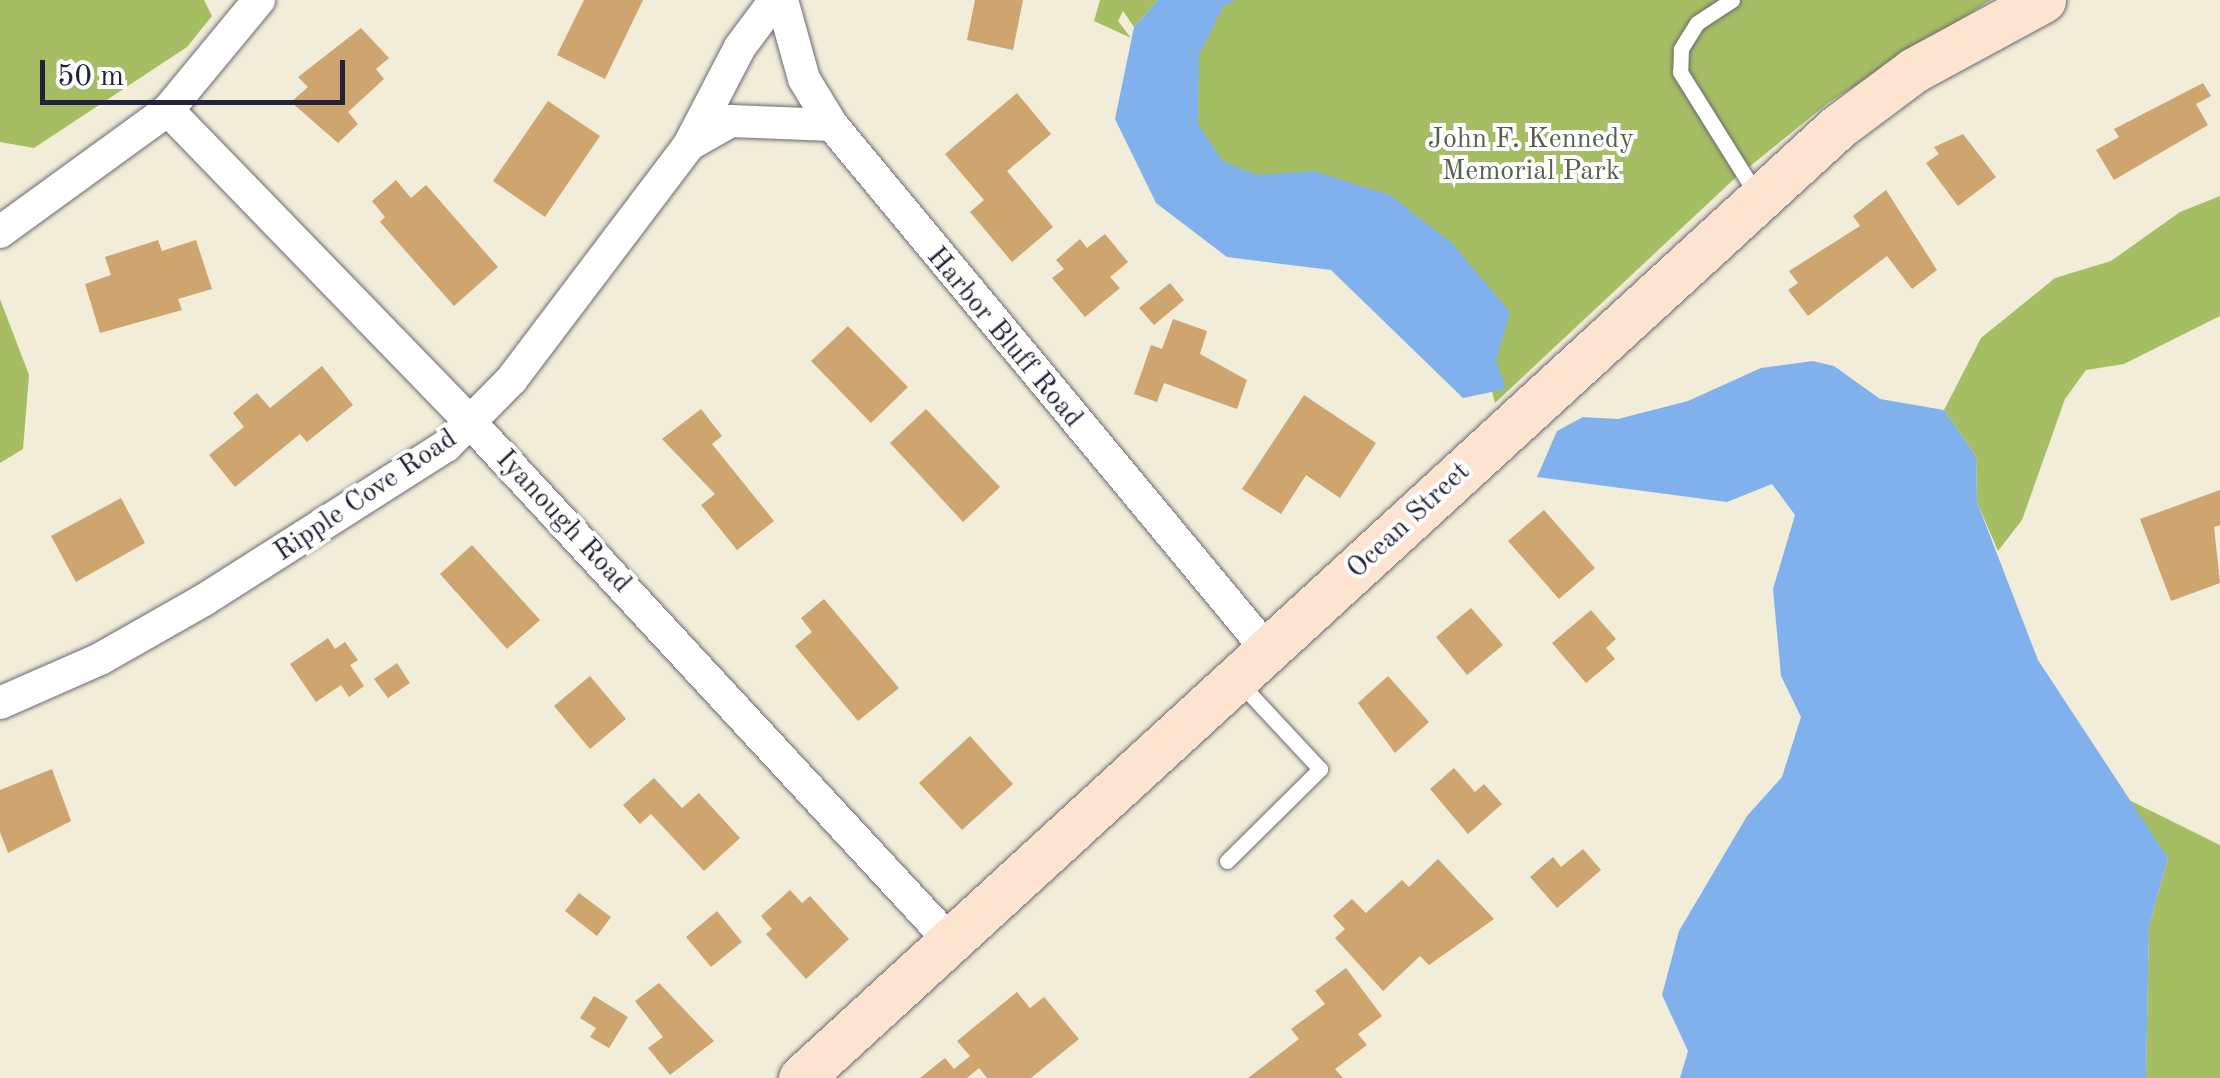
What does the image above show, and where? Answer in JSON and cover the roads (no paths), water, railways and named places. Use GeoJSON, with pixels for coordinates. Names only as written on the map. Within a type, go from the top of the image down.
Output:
{"type":"FeatureCollection","features":[{"type":"Feature","properties":{"kind":"main road","name":"Ocean Street"},"geometry":{"type":"LineString","coordinates":[[801,1078],[1760,198],[1914,70],[2043,0]]}},
{"type":"Feature","properties":{"kind":"street"},"geometry":{"type":"LineString","coordinates":[[0,232],[168,110],[258,0]]}},
{"type":"Feature","properties":{"kind":"street","name":"Harbor Bluff Road"},"geometry":{"type":"LineString","coordinates":[[778,0],[804,79],[832,125],[1252,665]]}},
{"type":"Feature","properties":{"kind":"street","name":"Ripple Cove Road"},"geometry":{"type":"LineString","coordinates":[[0,703],[100,659],[296,546],[412,471],[471,423],[689,145],[740,47],[778,0]]}},
{"type":"Feature","properties":{"kind":"street","name":"Iyanough Road"},"geometry":{"type":"LineString","coordinates":[[168,110],[471,423],[950,941]]}},
{"type":"Feature","properties":{"kind":"street","name":"Ripple Cove Road"},"geometry":{"type":"LineString","coordinates":[[689,145],[731,120],[832,125]]}},
{"type":"Feature","properties":{"kind":"lane"},"geometry":{"type":"LineString","coordinates":[[1732,0],[1696,23],[1681,50],[1680,72],[1760,198]]}},
{"type":"Feature","properties":{"kind":"lane"},"geometry":{"type":"LineString","coordinates":[[1228,861],[1320,770],[1252,665]]}},
{"type":"Feature","properties":{"kind":"water"},"geometry":{"type":"Polygon","coordinates":[[[1158,0],[1237,0],[1224,5],[1199,55],[1198,124],[1223,161],[1257,175],[1314,171],[1390,195],[1452,243],[1510,312],[1496,360],[1506,389],[1463,398],[1331,270],[1227,257],[1156,203],[1115,119],[1134,27],[1158,0]]]}},
{"type":"Feature","properties":{"kind":"water"},"geometry":{"type":"Polygon","coordinates":[[[1813,361],[1834,366],[1880,399],[1944,410],[1976,456],[1977,502],[2038,660],[2168,858],[2149,926],[2146,1078],[1680,1078],[1688,1051],[1662,995],[1679,931],[1747,816],[1782,777],[1801,717],[1781,676],[1773,589],[1795,515],[1772,484],[1727,502],[1537,477],[1557,431],[1583,417],[1618,419],[1688,401],[1761,368],[1813,361]]]}},
{"type":"Feature","properties":{"kind":"park label","name":"John F. Kennedy Memorial Park"},"geometry":{"type":"Point","coordinates":[1531,156]}}]}
